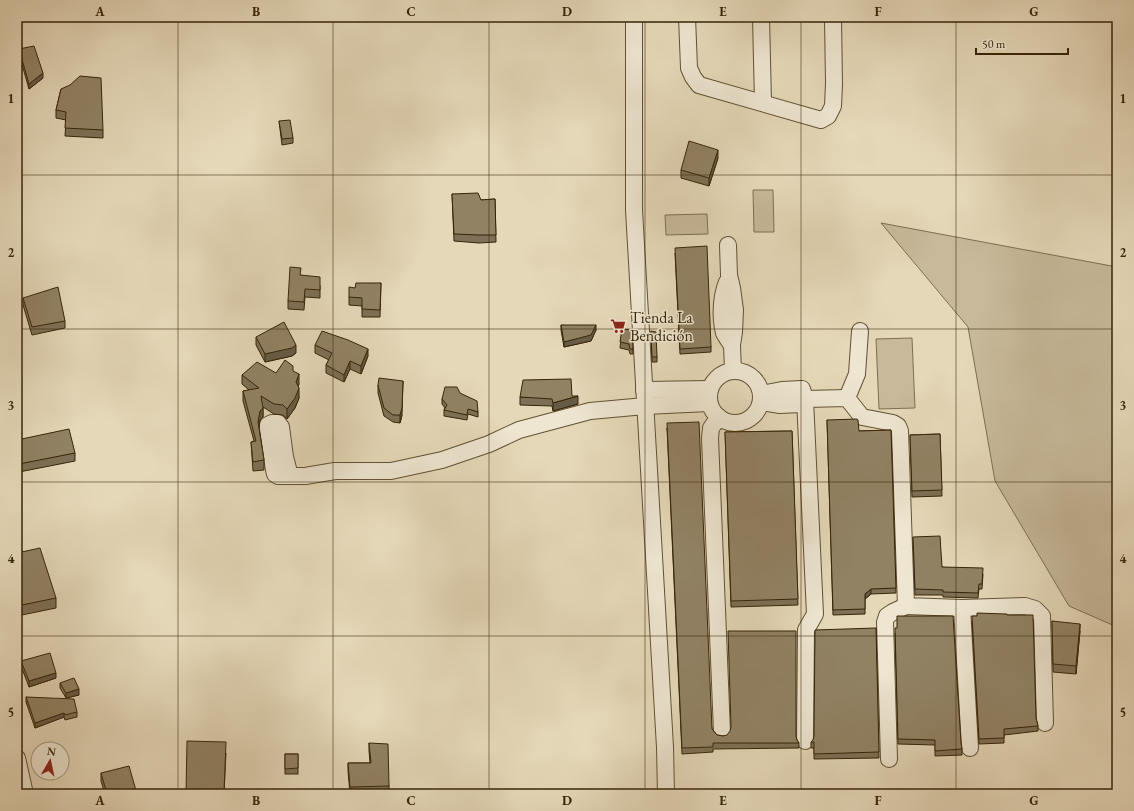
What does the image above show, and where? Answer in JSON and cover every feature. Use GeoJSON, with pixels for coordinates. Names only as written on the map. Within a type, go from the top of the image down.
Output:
{"type":"FeatureCollection","features":[{"type":"Feature","properties":{"kind":"street"},"geometry":{"type":"LineString","coordinates":[[634,17],[634,210],[665,747],[666,794]]}},
{"type":"Feature","properties":{"kind":"street"},"geometry":{"type":"LineString","coordinates":[[687,17],[689,68],[699,85],[821,120],[828,116],[833,106],[833,17]]}},
{"type":"Feature","properties":{"kind":"street"},"geometry":{"type":"LineString","coordinates":[[761,17],[763,103]]}},
{"type":"Feature","properties":{"kind":"street"},"geometry":{"type":"LineString","coordinates":[[728,245],[729,275],[724,290],[722,318],[725,334],[732,345],[733,371]]}},
{"type":"Feature","properties":{"kind":"street"},"geometry":{"type":"LineString","coordinates":[[847,398],[857,374],[860,331]]}},
{"type":"Feature","properties":{"kind":"street"},"geometry":{"type":"LineString","coordinates":[[733,371],[740,371],[748,374],[754,379],[759,386],[761,398],[757,410],[752,417],[735,423],[726,421],[713,411],[709,396],[716,378],[723,373],[733,371]]}},
{"type":"Feature","properties":{"kind":"street"},"geometry":{"type":"LineString","coordinates":[[644,390],[709,396]]}},
{"type":"Feature","properties":{"kind":"street"},"geometry":{"type":"LineString","coordinates":[[290,476],[306,476],[335,471],[392,471],[442,460],[489,444],[519,430],[590,411],[645,406],[709,396]]}},
{"type":"Feature","properties":{"kind":"street"},"geometry":{"type":"LineString","coordinates":[[761,398],[780,405],[802,404],[805,399]]}},
{"type":"Feature","properties":{"kind":"street"},"geometry":{"type":"LineString","coordinates":[[805,399],[847,398]]}},
{"type":"Feature","properties":{"kind":"street"},"geometry":{"type":"LineString","coordinates":[[847,398],[862,417],[893,423],[898,426],[900,431],[906,606]]}},
{"type":"Feature","properties":{"kind":"street"},"geometry":{"type":"LineString","coordinates":[[805,399],[815,614],[806,630],[806,741]]}},
{"type":"Feature","properties":{"kind":"street"},"geometry":{"type":"LineString","coordinates":[[719,417],[711,428],[710,438],[722,732]]}},
{"type":"Feature","properties":{"kind":"street"},"geometry":{"type":"LineString","coordinates":[[888,759],[885,622],[887,616],[892,612],[906,606],[962,608],[1025,606],[1035,608],[1042,616],[1044,723]]}},
{"type":"Feature","properties":{"kind":"street"},"geometry":{"type":"LineString","coordinates":[[962,608],[970,748]]}},
{"type":"Feature","properties":{"kind":"street"},"geometry":{"type":"LineString","coordinates":[[17,758],[25,794]]}},
{"type":"Feature","properties":{"kind":"shaded area"},"geometry":{"type":"Polygon","coordinates":[[[753,190],[773,190],[774,232],[754,232],[753,190]]]}},
{"type":"Feature","properties":{"kind":"shaded area"},"geometry":{"type":"Polygon","coordinates":[[[707,214],[708,234],[666,235],[665,215],[707,214]]]}},
{"type":"Feature","properties":{"kind":"shaded area"},"geometry":{"type":"Polygon","coordinates":[[[881,223],[1117,267],[1117,627],[1069,606],[995,481],[968,327],[881,223]]]}},
{"type":"Feature","properties":{"kind":"shaded area"},"geometry":{"type":"Polygon","coordinates":[[[912,338],[915,408],[879,409],[876,339],[912,338]]]}},
{"type":"Feature","properties":{"kind":"building"},"geometry":{"type":"Polygon","coordinates":[[[34,46],[43,73],[29,84],[19,49],[34,46]]]}},
{"type":"Feature","properties":{"kind":"building"},"geometry":{"type":"Polygon","coordinates":[[[80,76],[101,78],[103,130],[65,128],[66,112],[56,110],[61,89],[70,85],[80,76]]]}},
{"type":"Feature","properties":{"kind":"building"},"geometry":{"type":"Polygon","coordinates":[[[290,120],[293,138],[282,139],[279,121],[290,120]]]}},
{"type":"Feature","properties":{"kind":"building"},"geometry":{"type":"Polygon","coordinates":[[[689,141],[718,150],[709,178],[681,170],[689,141]]]}},
{"type":"Feature","properties":{"kind":"building"},"geometry":{"type":"Polygon","coordinates":[[[478,193],[481,200],[495,199],[496,235],[454,234],[452,194],[478,193]]]}},
{"type":"Feature","properties":{"kind":"building"},"geometry":{"type":"Polygon","coordinates":[[[707,246],[711,347],[680,349],[675,248],[707,246]]]}},
{"type":"Feature","properties":{"kind":"building"},"geometry":{"type":"Polygon","coordinates":[[[290,267],[301,268],[300,275],[320,277],[320,290],[305,289],[304,302],[288,301],[290,267]]]}},
{"type":"Feature","properties":{"kind":"building"},"geometry":{"type":"Polygon","coordinates":[[[356,283],[381,283],[380,310],[362,309],[362,298],[349,297],[349,287],[355,288],[356,283]]]}},
{"type":"Feature","properties":{"kind":"building"},"geometry":{"type":"Polygon","coordinates":[[[58,287],[65,321],[32,327],[23,298],[58,287]]]}},
{"type":"Feature","properties":{"kind":"building"},"geometry":{"type":"Polygon","coordinates":[[[284,322],[296,345],[292,348],[265,354],[256,337],[284,322]]]}},
{"type":"Feature","properties":{"kind":"building"},"geometry":{"type":"Polygon","coordinates":[[[561,325],[596,325],[591,335],[564,342],[561,325]]]}},
{"type":"Feature","properties":{"kind":"building"},"geometry":{"type":"Polygon","coordinates":[[[622,329],[632,330],[633,349],[630,349],[629,344],[620,342],[622,329]]]}},
{"type":"Feature","properties":{"kind":"building"},"geometry":{"type":"Polygon","coordinates":[[[322,331],[368,349],[361,366],[350,361],[344,375],[326,365],[332,353],[315,345],[322,331]]]}},
{"type":"Feature","properties":{"kind":"building"},"geometry":{"type":"Polygon","coordinates":[[[651,331],[656,332],[657,357],[652,357],[651,331]]]}},
{"type":"Feature","properties":{"kind":"building"},"geometry":{"type":"Polygon","coordinates":[[[285,360],[293,366],[293,371],[299,374],[296,382],[299,388],[295,398],[287,409],[283,405],[274,404],[261,396],[263,408],[260,411],[258,422],[264,460],[253,462],[251,442],[256,441],[243,391],[259,388],[242,375],[257,362],[276,373],[285,360]]]}},
{"type":"Feature","properties":{"kind":"building"},"geometry":{"type":"Polygon","coordinates":[[[379,378],[403,381],[402,408],[400,415],[393,415],[384,408],[378,385],[379,378]]]}},
{"type":"Feature","properties":{"kind":"building"},"geometry":{"type":"Polygon","coordinates":[[[571,379],[572,396],[578,396],[553,403],[552,399],[520,397],[523,380],[571,379]]]}},
{"type":"Feature","properties":{"kind":"building"},"geometry":{"type":"Polygon","coordinates":[[[445,387],[457,387],[460,393],[477,401],[478,412],[468,409],[467,415],[444,410],[447,405],[442,399],[445,387]]]}},
{"type":"Feature","properties":{"kind":"building"},"geometry":{"type":"Polygon","coordinates":[[[857,419],[859,431],[891,430],[896,588],[871,589],[865,594],[865,609],[833,610],[827,420],[857,419]]]}},
{"type":"Feature","properties":{"kind":"building"},"geometry":{"type":"Polygon","coordinates":[[[699,422],[712,729],[717,735],[723,736],[727,735],[731,727],[728,631],[796,631],[796,736],[799,743],[713,743],[713,747],[682,748],[667,423],[699,422]]]}},
{"type":"Feature","properties":{"kind":"building"},"geometry":{"type":"Polygon","coordinates":[[[69,429],[75,453],[19,464],[17,456],[17,440],[69,429]]]}},
{"type":"Feature","properties":{"kind":"building"},"geometry":{"type":"Polygon","coordinates":[[[792,431],[798,599],[731,601],[725,432],[792,431]]]}},
{"type":"Feature","properties":{"kind":"building"},"geometry":{"type":"Polygon","coordinates":[[[940,434],[942,490],[912,491],[910,435],[940,434]]]}},
{"type":"Feature","properties":{"kind":"building"},"geometry":{"type":"Polygon","coordinates":[[[940,536],[942,567],[983,568],[982,584],[979,584],[978,593],[943,592],[943,590],[915,589],[913,537],[940,536]]]}},
{"type":"Feature","properties":{"kind":"building"},"geometry":{"type":"Polygon","coordinates":[[[40,548],[56,598],[17,606],[17,553],[40,548]]]}},
{"type":"Feature","properties":{"kind":"building"},"geometry":{"type":"Polygon","coordinates":[[[977,613],[1033,615],[1036,718],[1038,726],[1004,729],[1004,738],[979,739],[972,616],[977,616],[977,613]]]}},
{"type":"Feature","properties":{"kind":"building"},"geometry":{"type":"Polygon","coordinates":[[[897,616],[953,616],[962,749],[935,751],[935,740],[898,739],[895,628],[897,628],[897,616]]]}},
{"type":"Feature","properties":{"kind":"building"},"geometry":{"type":"Polygon","coordinates":[[[1052,621],[1080,624],[1076,666],[1053,664],[1052,621]]]}},
{"type":"Feature","properties":{"kind":"building"},"geometry":{"type":"Polygon","coordinates":[[[876,628],[879,752],[814,754],[814,742],[811,742],[814,736],[815,630],[876,628]]]}},
{"type":"Feature","properties":{"kind":"building"},"geometry":{"type":"Polygon","coordinates":[[[50,653],[56,673],[29,681],[21,661],[50,653]]]}},
{"type":"Feature","properties":{"kind":"building"},"geometry":{"type":"Polygon","coordinates":[[[74,678],[79,689],[66,693],[60,683],[74,678]]]}},
{"type":"Feature","properties":{"kind":"building"},"geometry":{"type":"Polygon","coordinates":[[[26,697],[74,699],[77,712],[65,715],[64,713],[35,723],[26,697]]]}},
{"type":"Feature","properties":{"kind":"building"},"geometry":{"type":"Polygon","coordinates":[[[187,741],[226,742],[224,792],[198,791],[198,794],[186,794],[187,741]]]}},
{"type":"Feature","properties":{"kind":"building"},"geometry":{"type":"Polygon","coordinates":[[[369,743],[388,744],[389,786],[350,787],[348,763],[371,763],[369,743]]]}},
{"type":"Feature","properties":{"kind":"building"},"geometry":{"type":"Polygon","coordinates":[[[285,754],[298,754],[298,768],[285,769],[285,754]]]}},
{"type":"Feature","properties":{"kind":"building"},"geometry":{"type":"Polygon","coordinates":[[[129,766],[137,794],[107,794],[101,773],[129,766]]]}},
{"type":"Feature","properties":{"kind":"place","name":"Tienda La Bendición"},"geometry":{"type":"Point","coordinates":[618,326]}}]}
